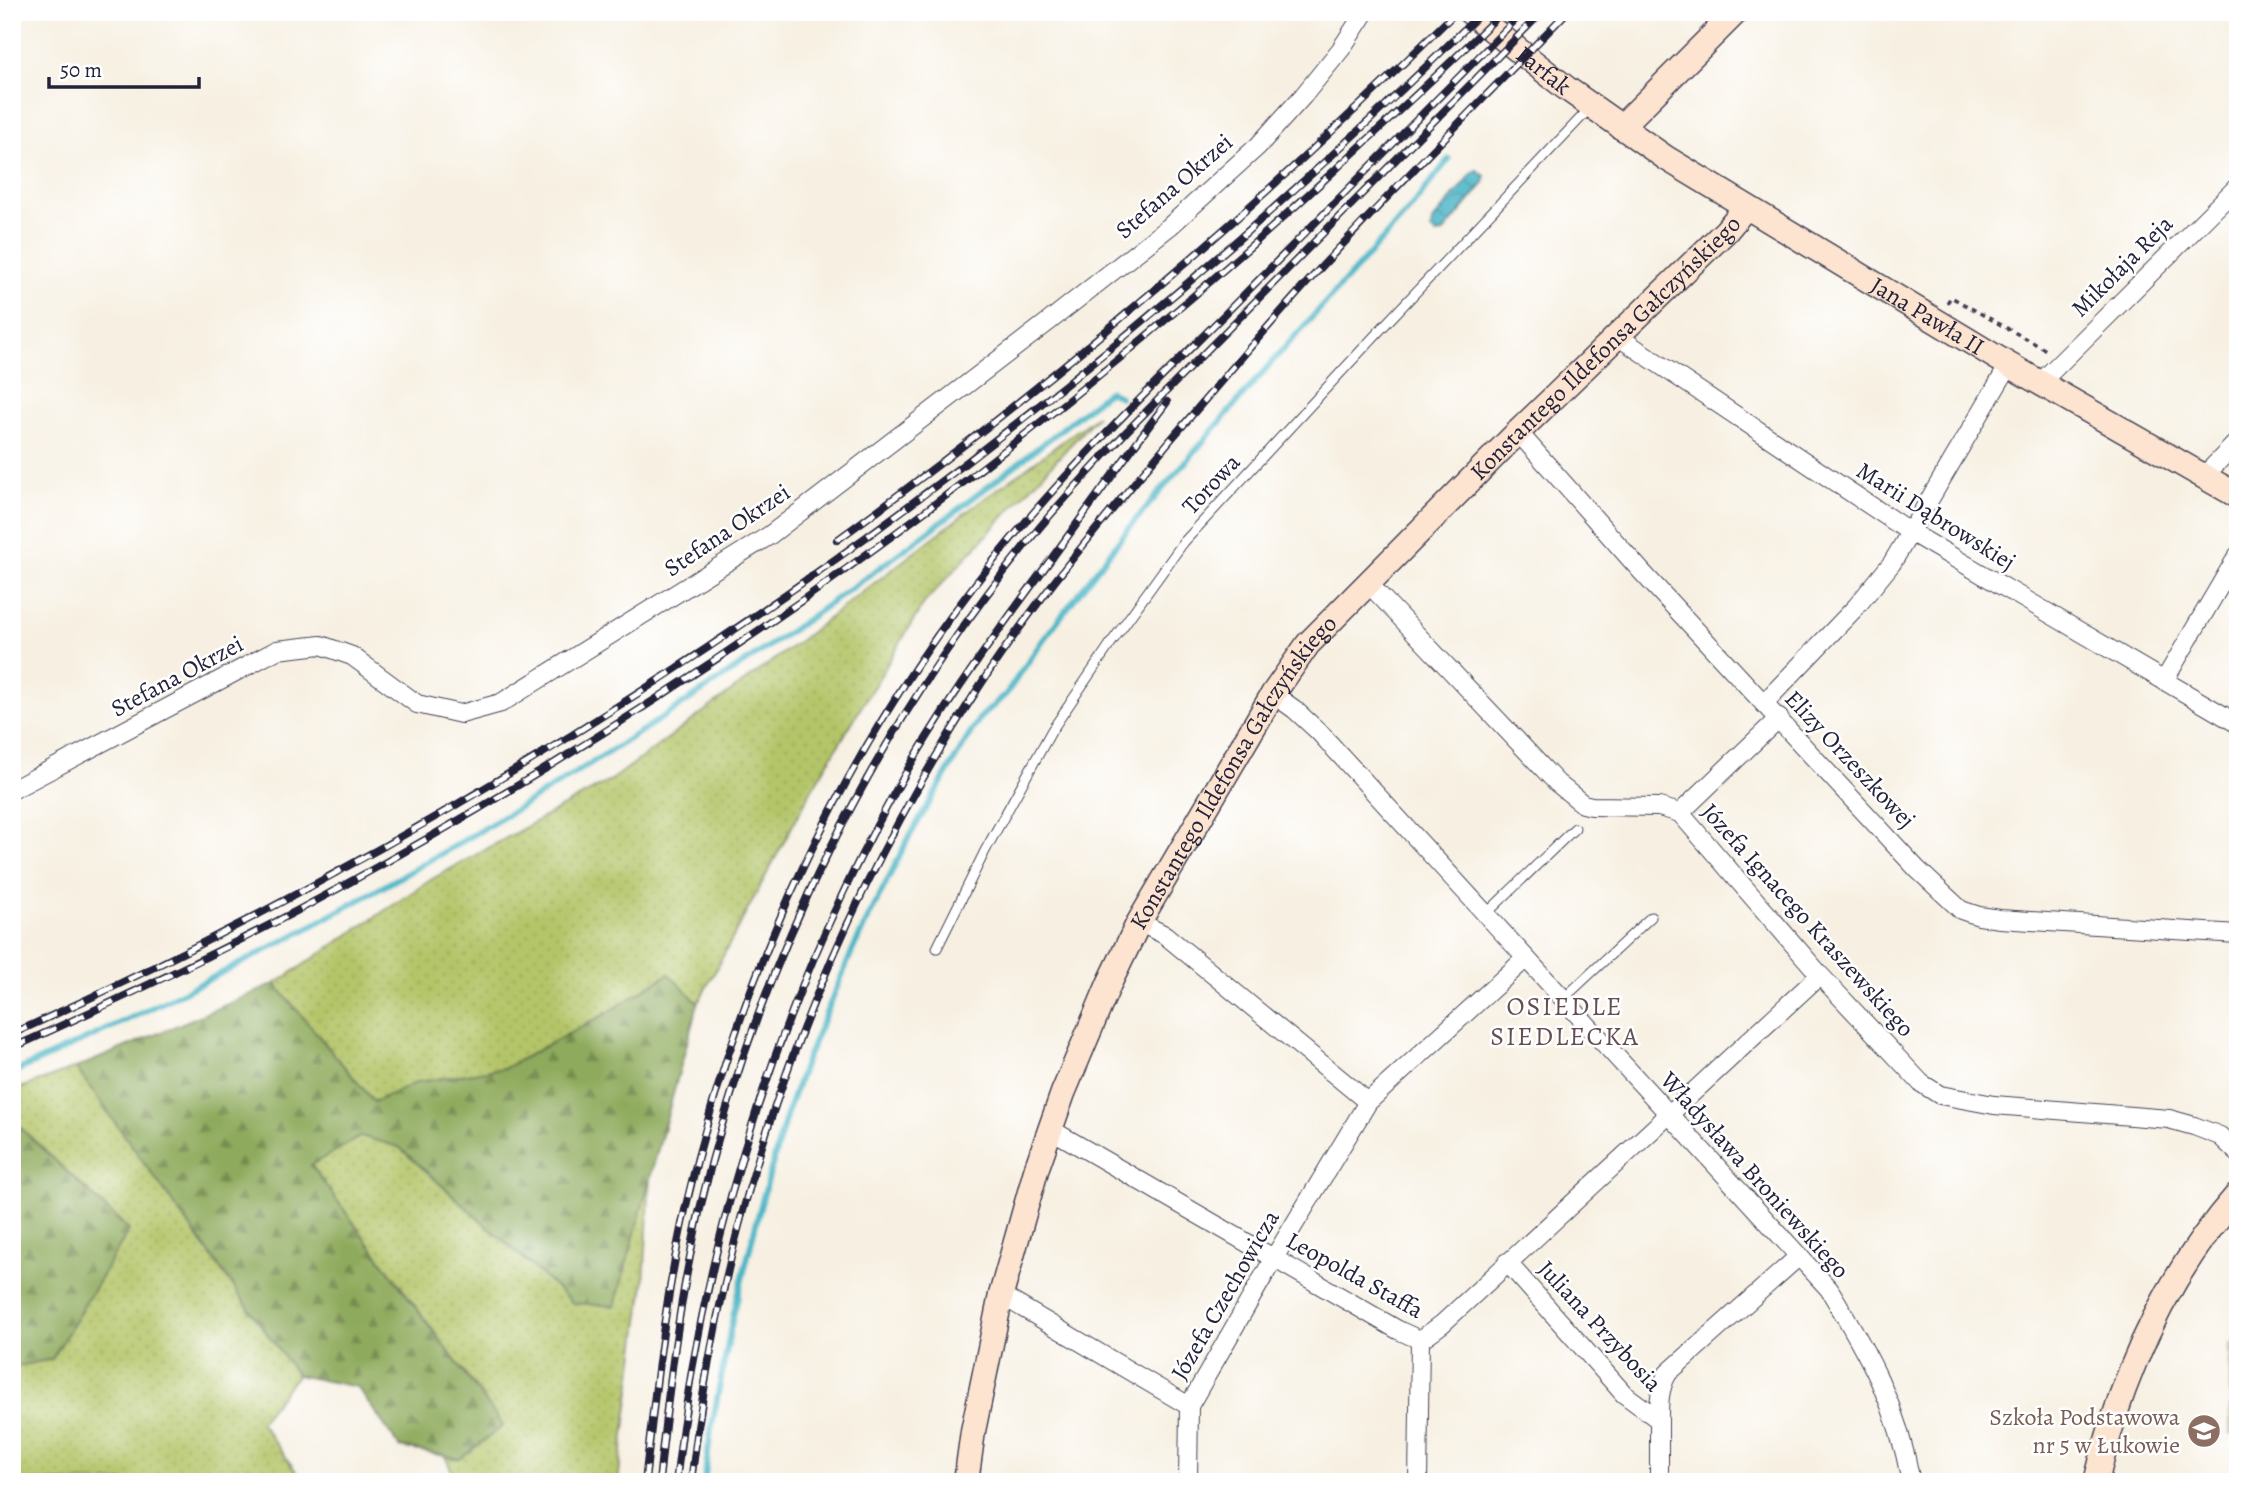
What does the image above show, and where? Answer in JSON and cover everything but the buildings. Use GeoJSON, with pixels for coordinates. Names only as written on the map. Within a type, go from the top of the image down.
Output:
{"type":"FeatureCollection","features":[{"type":"Feature","properties":{"kind":"street","name":"Stefana Okrzei"},"geometry":{"type":"LineString","coordinates":[[12,790],[277,650],[321,645],[352,656],[417,704],[461,714],[501,703],[770,535],[1170,226],[1258,146],[1341,49],[1365,12]]}},
{"type":"Feature","properties":{"kind":"street","name":"Farfak"},"geometry":{"type":"LineString","coordinates":[[1470,12],[1542,71],[1621,127]]}},
{"type":"Feature","properties":{"kind":"street"},"geometry":{"type":"LineString","coordinates":[[1621,127],[1736,12]]}},
{"type":"Feature","properties":{"kind":"street","name":"Jana Pawła II"},"geometry":{"type":"LineString","coordinates":[[1621,127],[1746,207],[2010,365],[2238,496]]}},
{"type":"Feature","properties":{"kind":"street","name":"Mikołaja Reja"},"geometry":{"type":"LineString","coordinates":[[2041,382],[2238,186]]}},
{"type":"Feature","properties":{"kind":"street","name":"Konstantego Ildefonsa Gałczyńskiego"},"geometry":{"type":"LineString","coordinates":[[966,1482],[973,1431],[1001,1295],[1050,1129],[1082,1045],[1139,922],[1273,694],[1308,644],[1518,432],[1726,231],[1746,207]]}},
{"type":"Feature","properties":{"kind":"street","name":"Marii Dąbrowskiej"},"geometry":{"type":"LineString","coordinates":[[1617,336],[1910,532],[2238,724]]}},
{"type":"Feature","properties":{"kind":"street"},"geometry":{"type":"LineString","coordinates":[[1765,702],[1856,607],[1892,563],[2010,365]]}},
{"type":"Feature","properties":{"kind":"street","name":"Elizy Orzeszkowej"},"geometry":{"type":"LineString","coordinates":[[1518,432],[1642,572],[1917,869],[1961,910],[2000,919],[2238,934]]}},
{"type":"Feature","properties":{"kind":"street"},"geometry":{"type":"LineString","coordinates":[[2204,476],[2238,441]]}},
{"type":"Feature","properties":{"kind":"street"},"geometry":{"type":"LineString","coordinates":[[2164,681],[2238,555]]}},
{"type":"Feature","properties":{"kind":"street","name":"Józefa Ignacego Kraszewskiego"},"geometry":{"type":"LineString","coordinates":[[1368,583],[1557,783],[1583,804],[1659,807],[1680,813],[1820,975],[1922,1083],[1940,1095],[1994,1105],[2169,1119],[2220,1136],[2238,1153]]}},
{"type":"Feature","properties":{"kind":"street","name":"Władysława Broniewskiego"},"geometry":{"type":"LineString","coordinates":[[1273,694],[1319,732],[1829,1289],[1864,1345],[1884,1385],[1905,1446],[1911,1482]]}},
{"type":"Feature","properties":{"kind":"street"},"geometry":{"type":"LineString","coordinates":[[1680,813],[1779,718]]}},
{"type":"Feature","properties":{"kind":"street"},"geometry":{"type":"LineString","coordinates":[[1139,922],[1165,935],[1368,1102]]}},
{"type":"Feature","properties":{"kind":"street","name":"Józefa Czechowicza"},"geometry":{"type":"LineString","coordinates":[[1188,1482],[1189,1406],[1368,1102],[1525,960]]}},
{"type":"Feature","properties":{"kind":"street","name":"Leopolda Staffa"},"geometry":{"type":"LineString","coordinates":[[1050,1129],[1398,1330],[1420,1340],[1442,1324],[1820,975]]}},
{"type":"Feature","properties":{"kind":"street"},"geometry":{"type":"LineString","coordinates":[[2096,1482],[2113,1418],[2151,1322],[2185,1264],[2238,1194]]}},
{"type":"Feature","properties":{"kind":"street","name":"Juliana Przybosia"},"geometry":{"type":"LineString","coordinates":[[1659,1482],[1658,1420],[1662,1383],[1668,1373],[1798,1257]]}},
{"type":"Feature","properties":{"kind":"street","name":"Juliana Przybosia"},"geometry":{"type":"LineString","coordinates":[[1507,1262],[1624,1395],[1658,1420]]}},
{"type":"Feature","properties":{"kind":"street","name":"Józefa Czechowicza"},"geometry":{"type":"LineString","coordinates":[[1001,1295],[1189,1406]]}},
{"type":"Feature","properties":{"kind":"street"},"geometry":{"type":"LineString","coordinates":[[1418,1482],[1420,1340]]}},
{"type":"Feature","properties":{"kind":"lane","name":"Torowa"},"geometry":{"type":"LineString","coordinates":[[937,948],[985,850],[1052,730],[1118,632],[1183,543],[1381,328],[1592,106]]}},
{"type":"Feature","properties":{"kind":"lane"},"geometry":{"type":"LineString","coordinates":[[1485,915],[1575,828]]}},
{"type":"Feature","properties":{"kind":"lane"},"geometry":{"type":"LineString","coordinates":[[1562,1000],[1651,917]]}},
{"type":"Feature","properties":{"kind":"green space"},"geometry":{"type":"Polygon","coordinates":[[[1097,416],[924,603],[812,789],[698,1003],[668,974],[606,1014],[505,1068],[418,1082],[374,1102],[275,984],[432,879],[613,779],[1097,416]]]}},
{"type":"Feature","properties":{"kind":"green space"},"geometry":{"type":"Polygon","coordinates":[[[669,974],[698,1003],[615,1306],[573,1303],[399,1147],[361,1136],[311,1165],[503,1426],[460,1459],[400,1447],[357,1387],[297,1375],[76,1068],[275,984],[374,1102],[418,1082],[505,1068],[606,1014],[669,974]]]}},
{"type":"Feature","properties":{"kind":"green space"},"geometry":{"type":"Polygon","coordinates":[[[76,1068],[297,1375],[260,1422],[304,1482],[12,1482],[12,1367],[52,1359],[129,1230],[12,1120],[12,1091],[76,1068]]]}},
{"type":"Feature","properties":{"kind":"green space"},"geometry":{"type":"Polygon","coordinates":[[[12,1120],[129,1230],[52,1359],[12,1367],[12,1120]]]}},
{"type":"Feature","properties":{"kind":"green space"},"geometry":{"type":"Polygon","coordinates":[[[362,1136],[399,1147],[573,1303],[615,1305],[650,1176],[644,1283],[618,1482],[456,1480],[445,1456],[460,1459],[503,1425],[311,1165],[362,1136]]]}},
{"type":"Feature","properties":{"kind":"green space"},"geometry":{"type":"Polygon","coordinates":[[[2230,1343],[2238,1343],[2238,1434],[2230,1434],[2230,1343]]]}},
{"type":"Feature","properties":{"kind":"water"},"geometry":{"type":"Polygon","coordinates":[[[1477,170],[1485,176],[1484,183],[1443,233],[1436,234],[1431,230],[1432,222],[1477,170]]]}},
{"type":"Feature","properties":{"kind":"waterway"},"geometry":{"type":"LineString","coordinates":[[704,1482],[733,1316],[787,1113],[854,947],[908,839],[979,719],[1006,694],[1043,640],[1128,529],[1271,363],[1409,210],[1449,159]]}},
{"type":"Feature","properties":{"kind":"waterway"},"geometry":{"type":"LineString","coordinates":[[12,1073],[158,1005],[301,931],[442,853],[580,770],[848,591],[977,495],[1104,395],[1110,391],[1120,397]]}},
{"type":"Feature","properties":{"kind":"railway"},"geometry":{"type":"LineString","coordinates":[[837,540],[999,417],[1157,288],[1309,153],[1456,12]]}},
{"type":"Feature","properties":{"kind":"railway"},"geometry":{"type":"LineString","coordinates":[[12,1034],[217,936],[415,829],[607,713],[793,589],[974,457],[1148,317],[1318,168],[1482,12]]}},
{"type":"Feature","properties":{"kind":"railway"},"geometry":{"type":"LineString","coordinates":[[12,1048],[178,971],[341,887],[475,811],[606,731],[734,647],[860,559],[983,467],[1103,372],[1221,273],[1335,170],[1502,12]]}},
{"type":"Feature","properties":{"kind":"railway"},"geometry":{"type":"LineString","coordinates":[[645,1482],[661,1345],[678,1244],[707,1123],[734,1036],[766,951],[803,868],[844,787],[889,708],[940,632],[994,560],[1048,496],[1135,404],[1523,12]]}},
{"type":"Feature","properties":{"kind":"railway"},"geometry":{"type":"LineString","coordinates":[[659,1482],[680,1313],[699,1213],[724,1120],[754,1028],[789,938],[829,850],[875,765],[925,682],[980,603],[1061,502],[1127,431],[1542,12]]}},
{"type":"Feature","properties":{"kind":"railway"},"geometry":{"type":"LineString","coordinates":[[691,1482],[706,1376],[728,1272],[755,1169],[789,1068],[828,969],[873,872],[923,778],[979,687],[1024,622],[1072,559],[1173,437],[1337,250],[1567,12]]}},
{"type":"Feature","properties":{"kind":"railway"},"geometry":{"type":"LineString","coordinates":[[676,1482],[689,1388],[729,1201],[789,1019],[825,931],[867,845],[912,762],[945,709],[1015,608],[1167,402]]}},
{"type":"Feature","properties":{"kind":"place","name":"Szkoła Podstawowa nr 5 w Łukowie"},"geometry":{"type":"Point","coordinates":[2204,1431]}},
{"type":"Feature","properties":{"kind":"district","name":"OSIEDLE SIEDLECKA"},"geometry":{"type":"Point","coordinates":[1565,1021]}}]}
